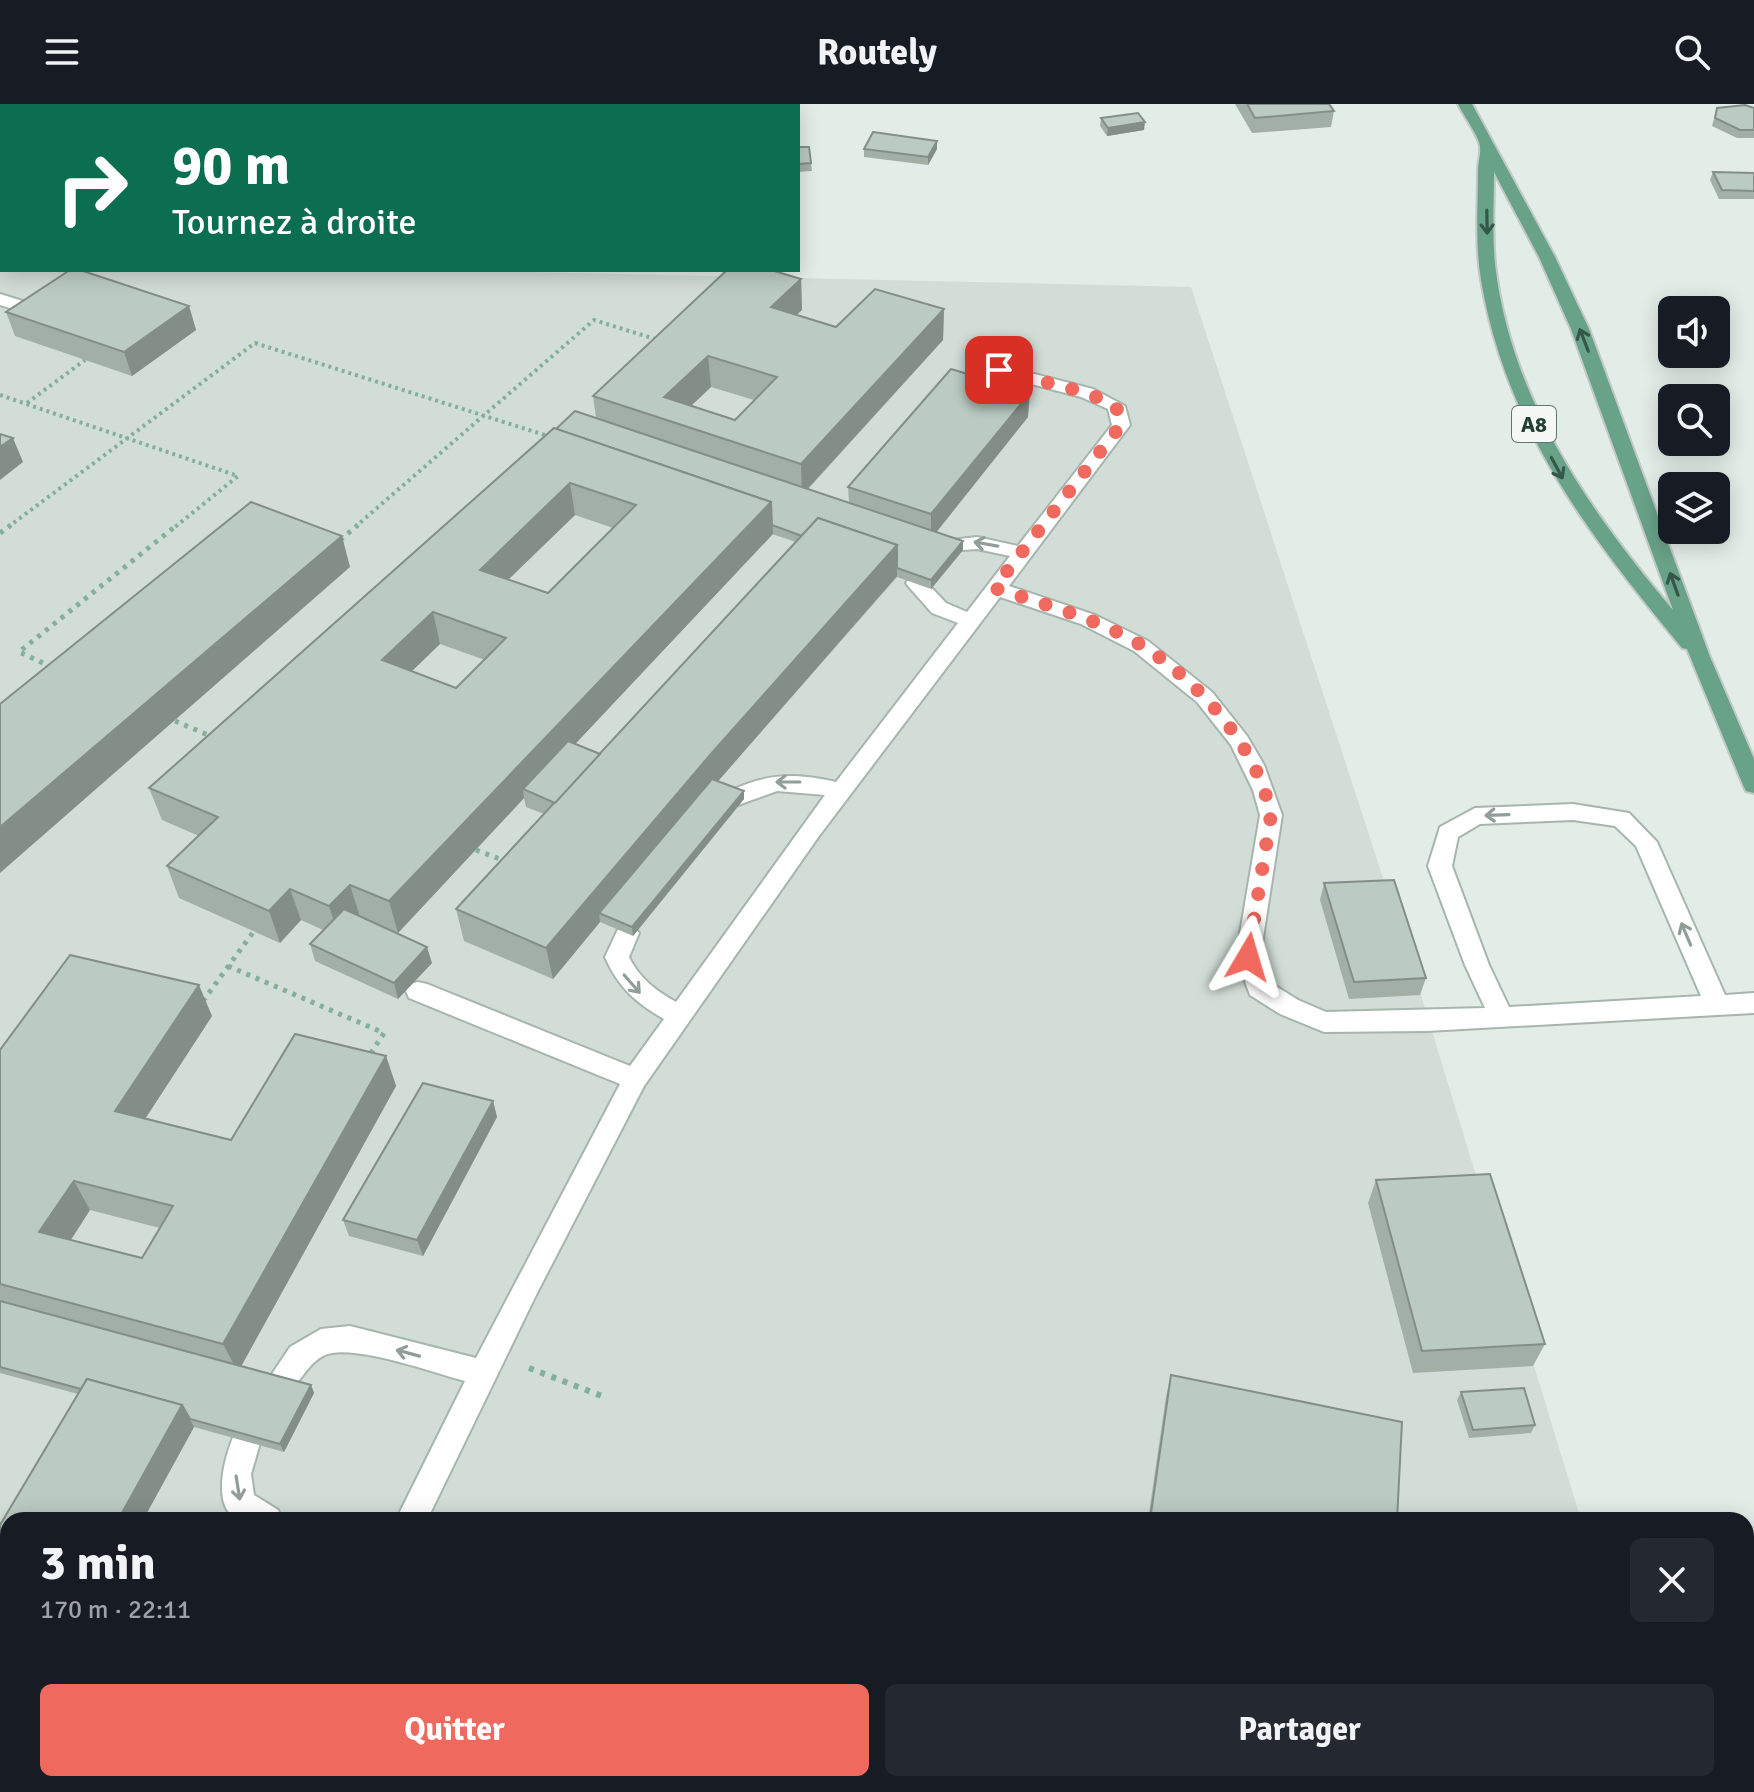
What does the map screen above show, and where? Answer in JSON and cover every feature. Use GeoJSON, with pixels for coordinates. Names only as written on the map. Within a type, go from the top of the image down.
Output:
{"type":"FeatureCollection","features":[{"type":"Feature","properties":{"kind":"main road","name":"A8"},"geometry":{"type":"LineString","coordinates":[[1465,104],[1547,257],[1580,329],[1700,657],[1754,785]]}},
{"type":"Feature","properties":{"kind":"main road","name":"A8"},"geometry":{"type":"LineString","coordinates":[[1486,144],[1488,276],[1508,366],[1563,480],[1612,552],[1700,657]]}},
{"type":"Feature","properties":{"kind":"lane"},"geometry":{"type":"LineString","coordinates":[[0,299],[23,307]]}},
{"type":"Feature","properties":{"kind":"lane"},"geometry":{"type":"LineString","coordinates":[[415,1512],[635,1079],[840,791],[1121,425],[1116,406],[1087,393],[999,370]]}},
{"type":"Feature","properties":{"kind":"lane"},"geometry":{"type":"LineString","coordinates":[[949,545],[971,541],[997,545],[1023,554]]}},
{"type":"Feature","properties":{"kind":"lane"},"geometry":{"type":"LineString","coordinates":[[916,583],[939,608],[969,620]]}},
{"type":"Feature","properties":{"kind":"lane"},"geometry":{"type":"LineString","coordinates":[[994,588],[1065,610],[1141,646],[1200,693],[1249,752],[1267,792],[1271,815],[1248,957],[1259,988],[1289,1007],[1324,1022],[1427,1021],[1754,1003]]}},
{"type":"Feature","properties":{"kind":"lane"},"geometry":{"type":"LineString","coordinates":[[738,797],[765,782],[804,782],[840,791]]}},
{"type":"Feature","properties":{"kind":"lane"},"geometry":{"type":"LineString","coordinates":[[1501,1016],[1477,965],[1440,866],[1448,833],[1475,816],[1573,812],[1621,819],[1646,842],[1717,1006]]}},
{"type":"Feature","properties":{"kind":"lane"},"geometry":{"type":"LineString","coordinates":[[627,933],[617,957],[623,973],[639,993],[679,1016]]}},
{"type":"Feature","properties":{"kind":"lane"},"geometry":{"type":"LineString","coordinates":[[418,991],[635,1079]]}},
{"type":"Feature","properties":{"kind":"lane"},"geometry":{"type":"LineString","coordinates":[[280,1383],[300,1356],[310,1349],[321,1342],[350,1338],[483,1373]]}},
{"type":"Feature","properties":{"kind":"lane"},"geometry":{"type":"LineString","coordinates":[[245,1443],[236,1474],[240,1503],[254,1512]]}},
{"type":"Feature","properties":{"kind":"path"},"geometry":{"type":"LineString","coordinates":[[333,547],[594,320],[666,343]]}},
{"type":"Feature","properties":{"kind":"path"},"geometry":{"type":"LineString","coordinates":[[0,533],[255,343],[555,438]]}},
{"type":"Feature","properties":{"kind":"path"},"geometry":{"type":"LineString","coordinates":[[27,404],[85,360]]}},
{"type":"Feature","properties":{"kind":"path"},"geometry":{"type":"LineString","coordinates":[[0,395],[238,476],[19,652],[57,669]]}},
{"type":"Feature","properties":{"kind":"path"},"geometry":{"type":"LineString","coordinates":[[175,721],[214,738]]}},
{"type":"Feature","properties":{"kind":"path"},"geometry":{"type":"LineString","coordinates":[[476,850],[515,865]]}},
{"type":"Feature","properties":{"kind":"path"},"geometry":{"type":"LineString","coordinates":[[195,1011],[254,931]]}},
{"type":"Feature","properties":{"kind":"path"},"geometry":{"type":"LineString","coordinates":[[228,966],[384,1033],[362,1066]]}},
{"type":"Feature","properties":{"kind":"shaded area"},"geometry":{"type":"Polygon","coordinates":[[[0,272],[530,272],[1191,287],[1421,995],[1579,1512],[0,1512],[0,272]]]}},
{"type":"Feature","properties":{"kind":"building"},"geometry":{"type":"Polygon","coordinates":[[[1247,104],[1329,104],[1334,111],[1255,118],[1247,104]]]}},
{"type":"Feature","properties":{"kind":"building"},"geometry":{"type":"Polygon","coordinates":[[[1745,105],[1754,108],[1754,130],[1740,130],[1715,118],[1717,108],[1745,105]]]}},
{"type":"Feature","properties":{"kind":"building"},"geometry":{"type":"Polygon","coordinates":[[[1138,113],[1145,122],[1108,128],[1101,118],[1138,113]]]}},
{"type":"Feature","properties":{"kind":"building"},"geometry":{"type":"Polygon","coordinates":[[[873,132],[937,141],[928,157],[864,149],[873,132]]]}},
{"type":"Feature","properties":{"kind":"building"},"geometry":{"type":"Polygon","coordinates":[[[800,147],[809,147],[811,163],[800,164],[800,147]]]}},
{"type":"Feature","properties":{"kind":"building"},"geometry":{"type":"Polygon","coordinates":[[[1713,172],[1754,173],[1754,191],[1722,190],[1713,172]]]}},
{"type":"Feature","properties":{"kind":"building"},"geometry":{"type":"Polygon","coordinates":[[[67,272],[86,272],[189,306],[124,352],[6,312],[67,272]]]}},
{"type":"Feature","properties":{"kind":"building"},"geometry":{"type":"Polygon","coordinates":[[[725,272],[778,272],[801,279],[771,307],[836,327],[875,289],[944,309],[801,464],[593,396],[725,272]],[[708,356],[664,397],[735,420],[777,377],[708,356]]]}},
{"type":"Feature","properties":{"kind":"building"},"geometry":{"type":"Polygon","coordinates":[[[951,369],[1030,393],[931,514],[848,487],[951,369]]]}},
{"type":"Feature","properties":{"kind":"building"},"geometry":{"type":"Polygon","coordinates":[[[575,411],[963,541],[931,580],[897,568],[897,545],[818,518],[802,536],[772,525],[771,502],[556,429],[575,411]]]}},
{"type":"Feature","properties":{"kind":"building"},"geometry":{"type":"Polygon","coordinates":[[[554,428],[771,502],[389,901],[350,885],[329,906],[290,889],[269,911],[167,866],[218,817],[149,788],[554,428]],[[570,483],[480,570],[548,593],[636,505],[570,483]],[[433,612],[382,660],[456,688],[506,638],[433,612]]]}},
{"type":"Feature","properties":{"kind":"building"},"geometry":{"type":"Polygon","coordinates":[[[0,434],[13,438],[0,447],[0,434]]]}},
{"type":"Feature","properties":{"kind":"building"},"geometry":{"type":"Polygon","coordinates":[[[251,502],[342,536],[0,827],[0,704],[251,502]]]}},
{"type":"Feature","properties":{"kind":"building"},"geometry":{"type":"Polygon","coordinates":[[[818,518],[897,545],[710,755],[546,948],[456,909],[818,518]]]}},
{"type":"Feature","properties":{"kind":"building"},"geometry":{"type":"Polygon","coordinates":[[[568,741],[600,754],[555,803],[523,789],[568,741]]]}},
{"type":"Feature","properties":{"kind":"building"},"geometry":{"type":"Polygon","coordinates":[[[712,779],[744,791],[632,927],[599,913],[712,779]]]}},
{"type":"Feature","properties":{"kind":"building"},"geometry":{"type":"Polygon","coordinates":[[[1394,880],[1426,978],[1354,982],[1324,883],[1394,880]]]}},
{"type":"Feature","properties":{"kind":"building"},"geometry":{"type":"Polygon","coordinates":[[[344,909],[427,947],[394,983],[310,944],[344,909]]]}},
{"type":"Feature","properties":{"kind":"building"},"geometry":{"type":"Polygon","coordinates":[[[70,955],[199,985],[115,1111],[231,1140],[295,1034],[386,1056],[223,1344],[0,1284],[0,1050],[70,955]],[[74,1181],[39,1232],[142,1258],[173,1206],[74,1181]]]}},
{"type":"Feature","properties":{"kind":"building"},"geometry":{"type":"Polygon","coordinates":[[[423,1083],[493,1101],[417,1240],[343,1220],[423,1083]]]}},
{"type":"Feature","properties":{"kind":"building"},"geometry":{"type":"Polygon","coordinates":[[[1490,1174],[1545,1344],[1422,1351],[1376,1180],[1490,1174]]]}},
{"type":"Feature","properties":{"kind":"building"},"geometry":{"type":"Polygon","coordinates":[[[0,1301],[311,1385],[280,1444],[190,1419],[182,1405],[87,1379],[81,1389],[0,1367],[0,1301]]]}},
{"type":"Feature","properties":{"kind":"building"},"geometry":{"type":"Polygon","coordinates":[[[1171,1375],[1402,1422],[1397,1512],[1151,1512],[1171,1375]]]}},
{"type":"Feature","properties":{"kind":"building"},"geometry":{"type":"Polygon","coordinates":[[[87,1379],[182,1405],[122,1512],[8,1512],[87,1379]]]}},
{"type":"Feature","properties":{"kind":"building"},"geometry":{"type":"Polygon","coordinates":[[[1524,1388],[1535,1425],[1473,1430],[1461,1392],[1524,1388]]]}},
{"type":"Feature","properties":{"kind":"route"},"geometry":{"type":"LineString","coordinates":[[999,370],[1087,393],[1116,406],[1121,425],[994,588],[1065,610],[1141,646],[1200,693],[1249,752],[1267,792],[1271,815],[1248,957]]}}]}
